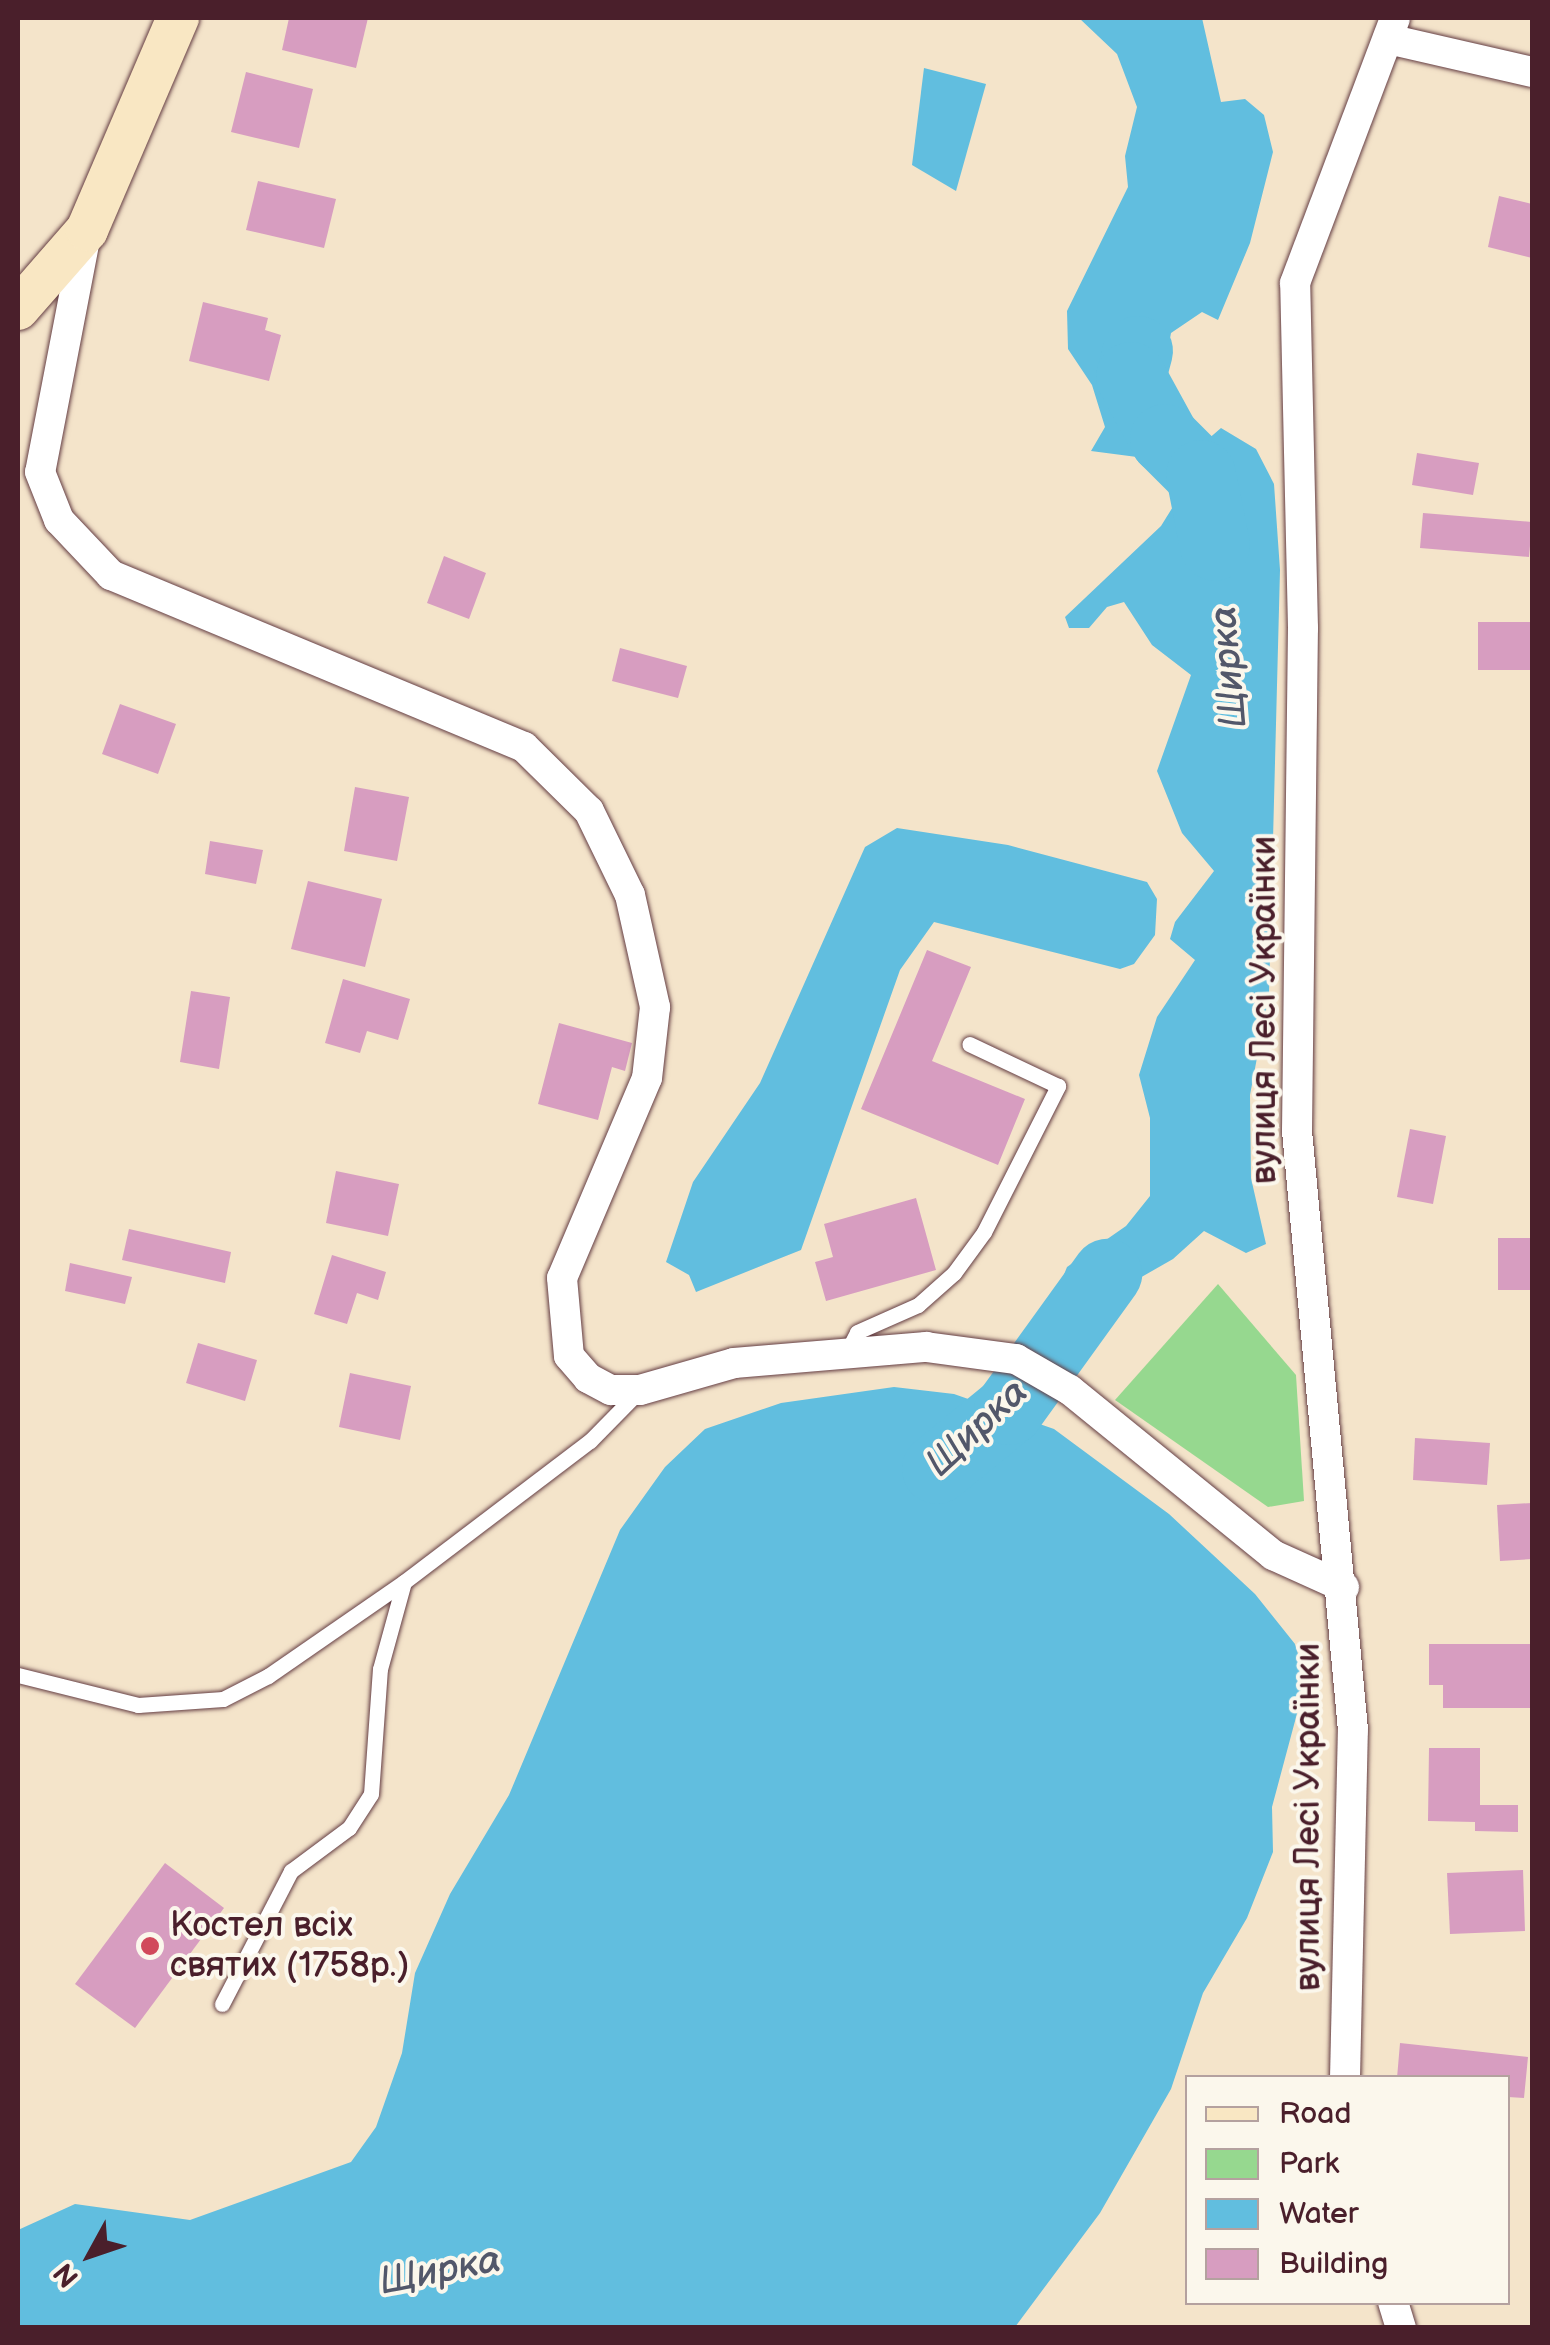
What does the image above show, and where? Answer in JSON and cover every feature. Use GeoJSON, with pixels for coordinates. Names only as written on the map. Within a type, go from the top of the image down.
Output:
{"type":"FeatureCollection","features":[{"type":"Feature","properties":{"kind":"street"},"geometry":{"type":"LineString","coordinates":[[178,18],[87,230],[40,472],[59,520],[111,575],[524,747],[590,811],[630,895],[655,1007],[646,1078],[562,1278],[562,1316],[569,1356],[588,1378],[611,1390],[640,1390],[690,1371],[848,1352],[926,1346],[1016,1358],[1070,1390],[1273,1555],[1344,1587]]}},
{"type":"Feature","properties":{"kind":"street"},"geometry":{"type":"LineString","coordinates":[[1391,28],[1532,72]]}},
{"type":"Feature","properties":{"kind":"street","name":"вулиця Лесі Українки"},"geometry":{"type":"LineString","coordinates":[[1344,2075],[1354,1730],[1344,1587],[1297,1131],[1303,628],[1296,283],[1391,28]]}},
{"type":"Feature","properties":{"kind":"street"},"geometry":{"type":"LineString","coordinates":[[18,309],[87,230]]}},
{"type":"Feature","properties":{"kind":"lane"},"geometry":{"type":"LineString","coordinates":[[848,1352],[857,1332],[918,1305],[954,1273],[984,1232],[1058,1086],[969,1044]]}},
{"type":"Feature","properties":{"kind":"lane"},"geometry":{"type":"LineString","coordinates":[[18,1675],[138,1706],[200,1705],[268,1676],[404,1582],[590,1441],[640,1390]]}},
{"type":"Feature","properties":{"kind":"lane"},"geometry":{"type":"LineString","coordinates":[[222,2004],[290,1871],[348,1828],[371,1794],[380,1670],[404,1582]]}},
{"type":"Feature","properties":{"kind":"green space"},"geometry":{"type":"Polygon","coordinates":[[[1218,1284],[1296,1375],[1304,1501],[1268,1507],[1115,1400],[1218,1284]]]}},
{"type":"Feature","properties":{"kind":"water"},"geometry":{"type":"Polygon","coordinates":[[[1079,18],[1202,18],[1221,102],[1245,99],[1264,115],[1273,152],[1250,243],[1218,320],[1202,312],[1171,333],[1160,393],[1165,439],[1137,457],[1091,451],[1105,427],[1092,385],[1068,349],[1067,311],[1128,187],[1125,156],[1137,107],[1117,54],[1079,18]]]}},
{"type":"Feature","properties":{"kind":"water"},"geometry":{"type":"Polygon","coordinates":[[[924,68],[986,84],[956,191],[912,165],[924,68]]]}},
{"type":"Feature","properties":{"kind":"water"},"geometry":{"type":"Polygon","coordinates":[[[1221,428],[1256,449],[1274,484],[1280,570],[1269,994],[1250,1095],[1251,1178],[1266,1244],[1246,1253],[1204,1231],[1173,1259],[1110,1295],[1086,1345],[1052,1351],[1048,1315],[1067,1267],[1126,1226],[1150,1196],[1150,1118],[1139,1075],[1157,1017],[1195,960],[1170,939],[1175,922],[1214,871],[1182,833],[1157,771],[1191,675],[1152,645],[1124,602],[1107,607],[1089,628],[1069,628],[1065,617],[1161,526],[1179,497],[1185,459],[1221,428]]]}},
{"type":"Feature","properties":{"kind":"water"},"geometry":{"type":"Polygon","coordinates":[[[897,828],[1008,845],[1147,882],[1157,899],[1155,935],[1134,964],[1120,969],[934,922],[900,970],[801,1250],[696,1292],[689,1275],[666,1262],[693,1182],[760,1083],[865,847],[897,828]]]}},
{"type":"Feature","properties":{"kind":"water"},"geometry":{"type":"Polygon","coordinates":[[[894,1387],[954,1394],[1054,1429],[1169,1514],[1255,1594],[1295,1644],[1306,1680],[1272,1807],[1273,1852],[1247,1918],[1203,1993],[1171,2089],[1100,2213],[1015,2327],[18,2327],[18,2230],[75,2204],[190,2220],[351,2162],[376,2127],[402,2053],[415,1973],[450,1894],[509,1795],[620,1530],[665,1467],[705,1429],[781,1403],[894,1387]]]}},
{"type":"Feature","properties":{"kind":"building"},"geometry":{"type":"Polygon","coordinates":[[[289,18],[368,18],[356,68],[282,50],[289,18]]]}},
{"type":"Feature","properties":{"kind":"building"},"geometry":{"type":"Polygon","coordinates":[[[246,72],[313,89],[299,148],[231,132],[246,72]]]}},
{"type":"Feature","properties":{"kind":"building"},"geometry":{"type":"Polygon","coordinates":[[[258,181],[336,199],[324,248],[246,230],[258,181]]]}},
{"type":"Feature","properties":{"kind":"building"},"geometry":{"type":"Polygon","coordinates":[[[1499,196],[1532,204],[1532,258],[1488,247],[1499,196]]]}},
{"type":"Feature","properties":{"kind":"building"},"geometry":{"type":"Polygon","coordinates":[[[203,302],[268,318],[265,330],[281,335],[269,381],[189,361],[203,302]]]}},
{"type":"Feature","properties":{"kind":"building"},"geometry":{"type":"Polygon","coordinates":[[[1417,453],[1479,463],[1473,495],[1412,485],[1417,453]]]}},
{"type":"Feature","properties":{"kind":"building"},"geometry":{"type":"Polygon","coordinates":[[[1423,513],[1532,522],[1529,557],[1420,548],[1423,513]]]}},
{"type":"Feature","properties":{"kind":"building"},"geometry":{"type":"Polygon","coordinates":[[[444,556],[486,573],[469,619],[427,603],[444,556]]]}},
{"type":"Feature","properties":{"kind":"building"},"geometry":{"type":"Polygon","coordinates":[[[1478,622],[1532,622],[1532,670],[1478,670],[1478,622]]]}},
{"type":"Feature","properties":{"kind":"building"},"geometry":{"type":"Polygon","coordinates":[[[620,648],[687,666],[678,698],[612,681],[620,648]]]}},
{"type":"Feature","properties":{"kind":"building"},"geometry":{"type":"Polygon","coordinates":[[[120,704],[176,724],[158,774],[102,754],[120,704]]]}},
{"type":"Feature","properties":{"kind":"building"},"geometry":{"type":"Polygon","coordinates":[[[355,787],[409,797],[397,861],[344,851],[355,787]]]}},
{"type":"Feature","properties":{"kind":"building"},"geometry":{"type":"Polygon","coordinates":[[[210,841],[263,850],[256,884],[205,874],[210,841]]]}},
{"type":"Feature","properties":{"kind":"building"},"geometry":{"type":"Polygon","coordinates":[[[308,881],[382,899],[365,967],[291,949],[308,881]]]}},
{"type":"Feature","properties":{"kind":"building"},"geometry":{"type":"Polygon","coordinates":[[[927,950],[971,967],[932,1061],[1025,1099],[998,1165],[861,1109],[927,950]]]}},
{"type":"Feature","properties":{"kind":"building"},"geometry":{"type":"Polygon","coordinates":[[[343,979],[410,999],[398,1040],[367,1031],[360,1053],[325,1043],[343,979]]]}},
{"type":"Feature","properties":{"kind":"building"},"geometry":{"type":"Polygon","coordinates":[[[191,991],[230,997],[219,1069],[180,1062],[191,991]]]}},
{"type":"Feature","properties":{"kind":"building"},"geometry":{"type":"Polygon","coordinates":[[[559,1023],[632,1043],[625,1071],[612,1067],[598,1120],[538,1104],[559,1023]]]}},
{"type":"Feature","properties":{"kind":"building"},"geometry":{"type":"Polygon","coordinates":[[[1410,1129],[1446,1136],[1433,1204],[1397,1197],[1410,1129]]]}},
{"type":"Feature","properties":{"kind":"building"},"geometry":{"type":"Polygon","coordinates":[[[336,1171],[399,1184],[388,1236],[326,1223],[336,1171]]]}},
{"type":"Feature","properties":{"kind":"building"},"geometry":{"type":"Polygon","coordinates":[[[916,1198],[936,1270],[826,1301],[815,1262],[833,1257],[824,1224],[916,1198]]]}},
{"type":"Feature","properties":{"kind":"building"},"geometry":{"type":"Polygon","coordinates":[[[129,1229],[231,1252],[225,1283],[122,1260],[129,1229]]]}},
{"type":"Feature","properties":{"kind":"building"},"geometry":{"type":"Polygon","coordinates":[[[1498,1238],[1532,1238],[1532,1290],[1498,1290],[1498,1238]]]}},
{"type":"Feature","properties":{"kind":"building"},"geometry":{"type":"Polygon","coordinates":[[[332,1255],[386,1272],[378,1300],[357,1293],[347,1324],[314,1314],[332,1255]]]}},
{"type":"Feature","properties":{"kind":"building"},"geometry":{"type":"Polygon","coordinates":[[[70,1263],[132,1277],[125,1304],[65,1291],[70,1263]]]}},
{"type":"Feature","properties":{"kind":"building"},"geometry":{"type":"Polygon","coordinates":[[[198,1343],[257,1360],[245,1401],[186,1383],[198,1343]]]}},
{"type":"Feature","properties":{"kind":"building"},"geometry":{"type":"Polygon","coordinates":[[[350,1373],[411,1386],[400,1440],[339,1427],[350,1373]]]}},
{"type":"Feature","properties":{"kind":"building"},"geometry":{"type":"Polygon","coordinates":[[[1415,1438],[1490,1443],[1487,1485],[1413,1480],[1415,1438]]]}},
{"type":"Feature","properties":{"kind":"building"},"geometry":{"type":"Polygon","coordinates":[[[1532,1503],[1532,1559],[1500,1561],[1497,1505],[1532,1503]]]}},
{"type":"Feature","properties":{"kind":"building"},"geometry":{"type":"Polygon","coordinates":[[[1429,1644],[1531,1644],[1531,1708],[1443,1708],[1443,1685],[1429,1685],[1429,1644]]]}},
{"type":"Feature","properties":{"kind":"building"},"geometry":{"type":"Polygon","coordinates":[[[1429,1748],[1480,1748],[1480,1805],[1518,1805],[1518,1832],[1475,1831],[1475,1822],[1428,1821],[1429,1748]]]}},
{"type":"Feature","properties":{"kind":"building","name":"Костел всіх святих (1758р.)"},"geometry":{"type":"Polygon","coordinates":[[[165,1863],[224,1908],[135,2028],[75,1984],[165,1863]]]}},
{"type":"Feature","properties":{"kind":"building"},"geometry":{"type":"Polygon","coordinates":[[[1523,1870],[1525,1931],[1450,1934],[1447,1873],[1523,1870]]]}},
{"type":"Feature","properties":{"kind":"building"},"geometry":{"type":"Polygon","coordinates":[[[1400,2043],[1528,2057],[1524,2098],[1510,2097],[1510,2075],[1397,2075],[1400,2043]]]}},
{"type":"Feature","properties":{"kind":"waterway","name":"Щирка"},"geometry":{"type":"LineString","coordinates":[[1138,351],[1131,377],[1165,439],[1201,475],[1215,546]]}},
{"type":"Feature","properties":{"kind":"waterway","name":"Щирка"},"geometry":{"type":"LineString","coordinates":[[937,1469],[1009,1410],[1107,1274]]}},
{"type":"Feature","properties":{"kind":"place","name":"Костел всіх святих (1758р.)"},"geometry":{"type":"Point","coordinates":[150,1946]}}]}
